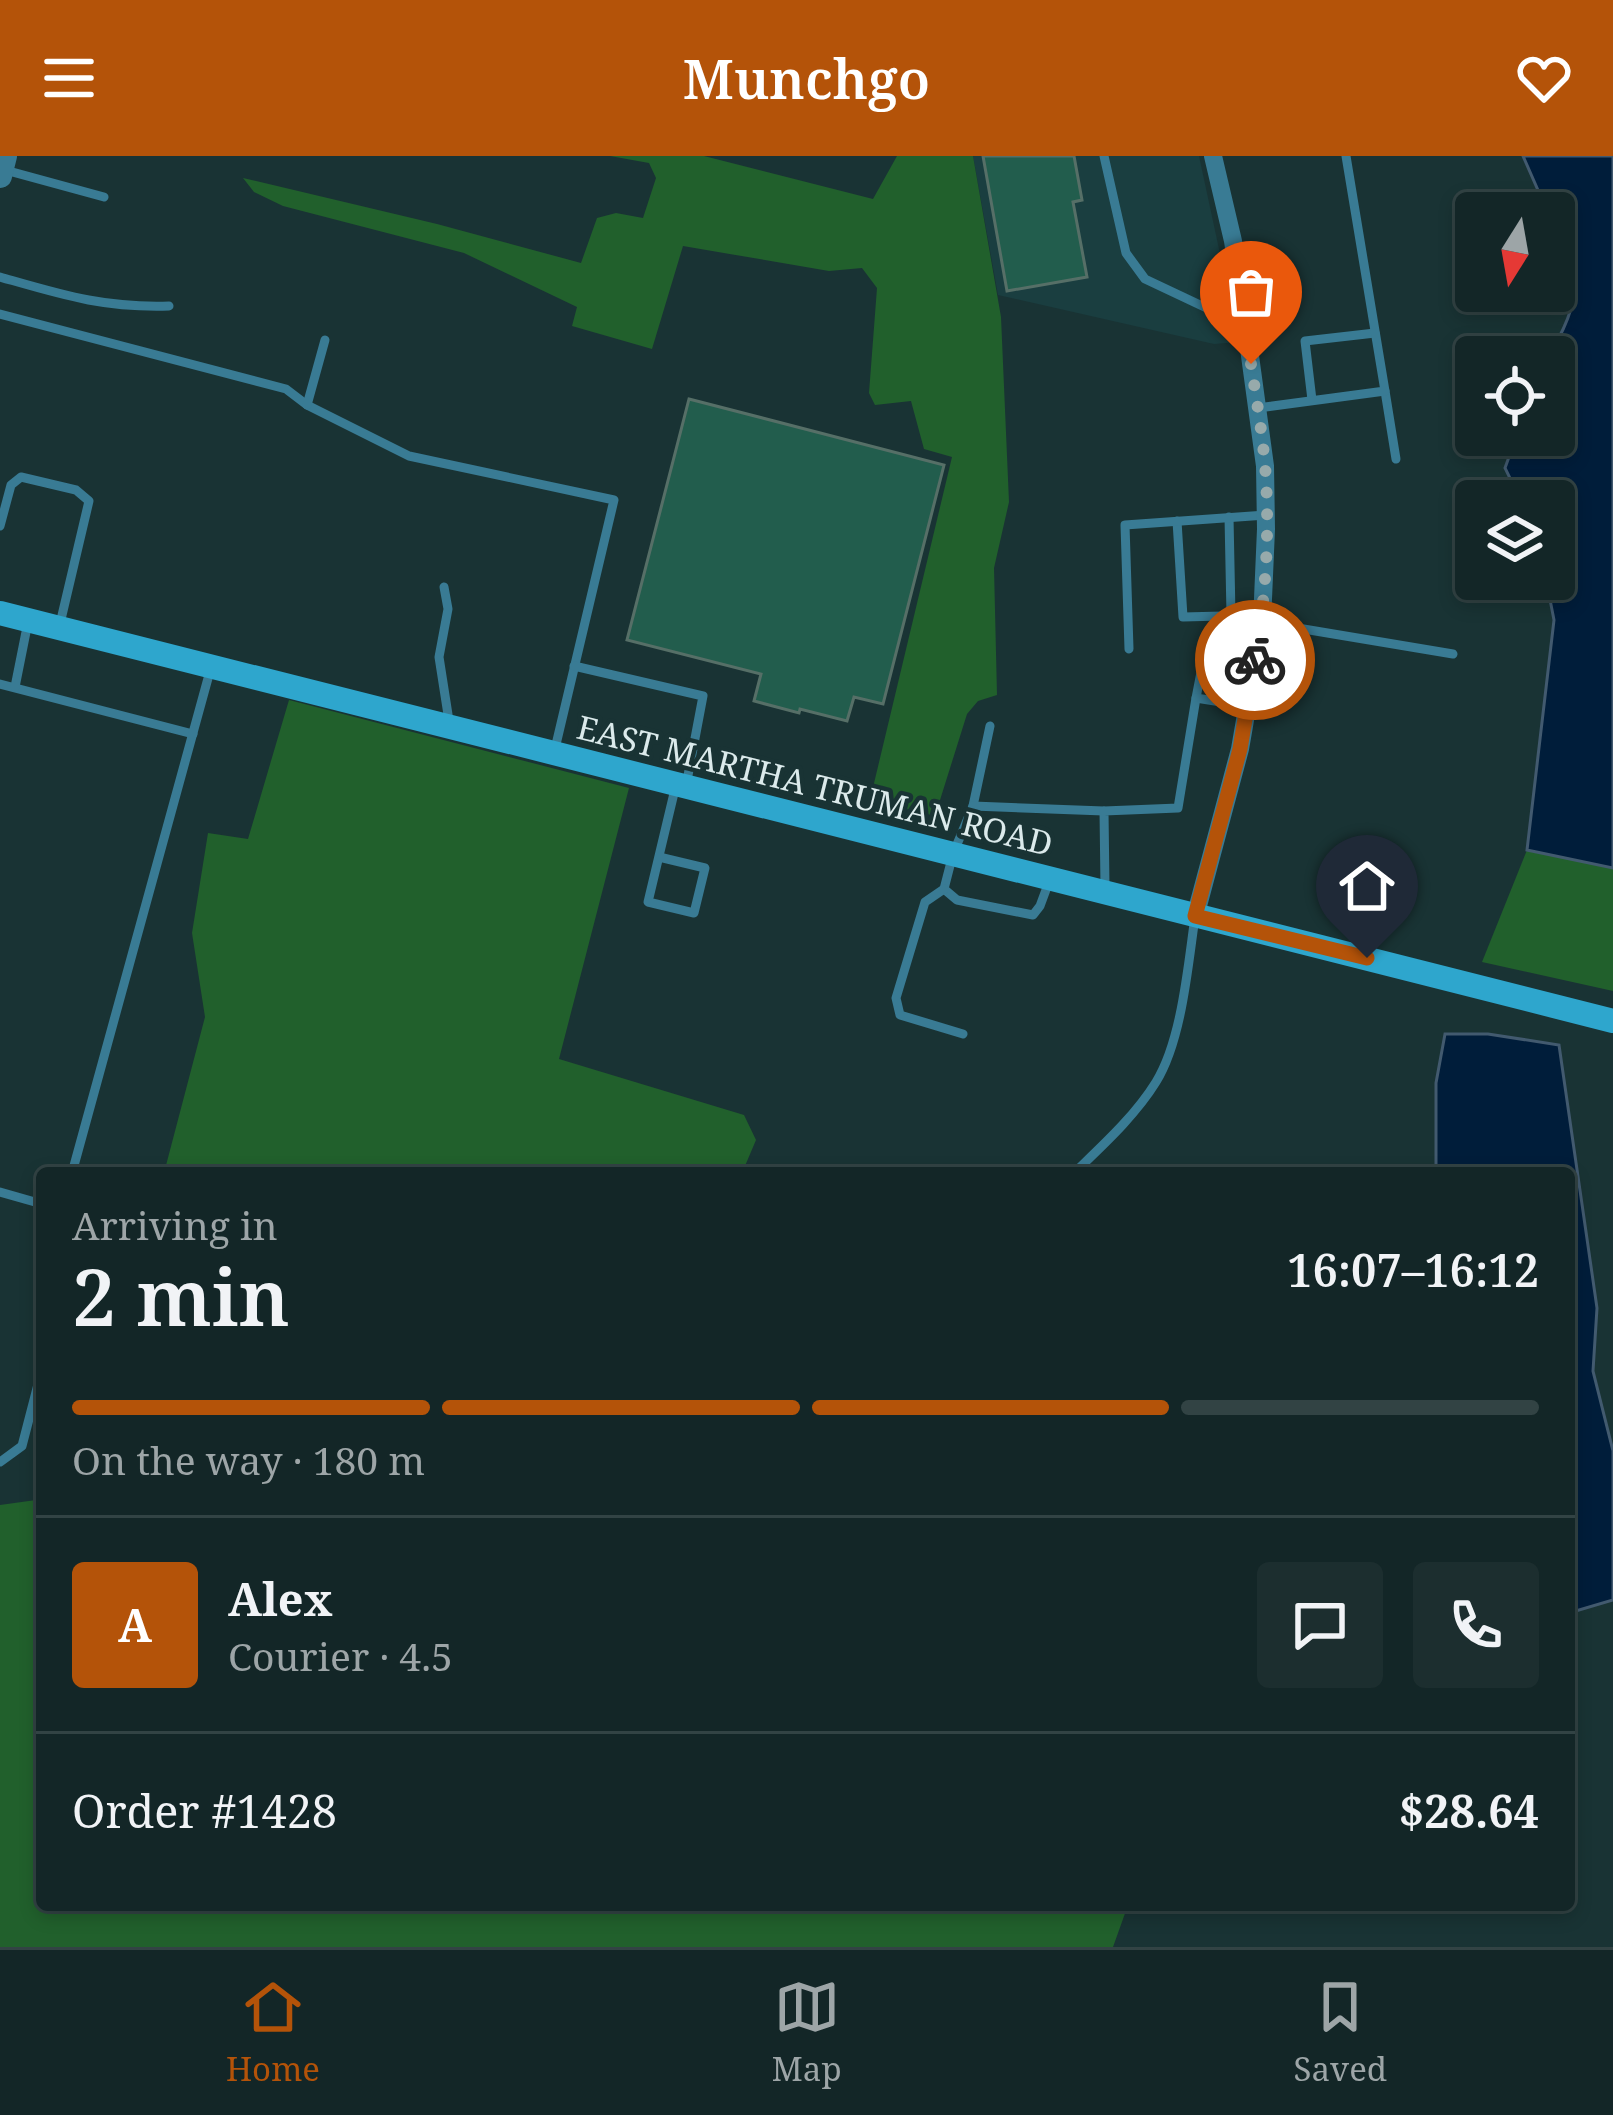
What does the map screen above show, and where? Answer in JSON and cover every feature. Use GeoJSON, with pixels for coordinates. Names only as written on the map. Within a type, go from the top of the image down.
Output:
{"type":"FeatureCollection","features":[{"type":"Feature","properties":{"kind":"main road","name":"EAST MARTHA TRUMAN ROAD"},"geometry":{"type":"LineString","coordinates":[[0,613],[1613,1022]]}},
{"type":"Feature","properties":{"kind":"street"},"geometry":{"type":"LineString","coordinates":[[1,173],[5,156]]}},
{"type":"Feature","properties":{"kind":"street"},"geometry":{"type":"LineString","coordinates":[[1195,916],[1240,749],[1262,619],[1265,466],[1219,157]]}},
{"type":"Feature","properties":{"kind":"lane"},"geometry":{"type":"LineString","coordinates":[[1104,156],[1126,253],[1145,279],[1215,312],[1244,315]]}},
{"type":"Feature","properties":{"kind":"lane"},"geometry":{"type":"LineString","coordinates":[[1346,156],[1396,459]]}},
{"type":"Feature","properties":{"kind":"lane"},"geometry":{"type":"LineString","coordinates":[[1,173],[104,197]]}},
{"type":"Feature","properties":{"kind":"lane"},"geometry":{"type":"LineString","coordinates":[[0,277],[89,302],[170,306]]}},
{"type":"Feature","properties":{"kind":"lane"},"geometry":{"type":"LineString","coordinates":[[0,314],[286,389],[307,406],[409,456],[614,500],[554,752]]}},
{"type":"Feature","properties":{"kind":"lane"},"geometry":{"type":"LineString","coordinates":[[1312,400],[1305,341],[1375,333]]}},
{"type":"Feature","properties":{"kind":"lane"},"geometry":{"type":"LineString","coordinates":[[307,406],[325,340]]}},
{"type":"Feature","properties":{"kind":"lane"},"geometry":{"type":"LineString","coordinates":[[1257,408],[1385,392]]}},
{"type":"Feature","properties":{"kind":"lane"},"geometry":{"type":"LineString","coordinates":[[0,526],[11,485],[21,477],[76,490],[89,501],[59,628]]}},
{"type":"Feature","properties":{"kind":"lane"},"geometry":{"type":"LineString","coordinates":[[1129,649],[1125,525],[1265,515]]}},
{"type":"Feature","properties":{"kind":"lane"},"geometry":{"type":"LineString","coordinates":[[1229,518],[1232,615]]}},
{"type":"Feature","properties":{"kind":"lane"},"geometry":{"type":"LineString","coordinates":[[1177,521],[1183,617],[1232,615],[1453,653]]}},
{"type":"Feature","properties":{"kind":"lane"},"geometry":{"type":"LineString","coordinates":[[444,587],[448,610],[439,657],[449,726]]}},
{"type":"Feature","properties":{"kind":"lane"},"geometry":{"type":"LineString","coordinates":[[15,688],[28,620]]}},
{"type":"Feature","properties":{"kind":"lane"},"geometry":{"type":"LineString","coordinates":[[973,806],[1104,811],[1178,808],[1208,641]]}},
{"type":"Feature","properties":{"kind":"lane"},"geometry":{"type":"LineString","coordinates":[[74,1167],[212,666]]}},
{"type":"Feature","properties":{"kind":"lane"},"geometry":{"type":"LineString","coordinates":[[574,667],[703,696],[681,785],[659,857],[648,902],[694,913],[705,868],[659,857]]}},
{"type":"Feature","properties":{"kind":"lane"},"geometry":{"type":"LineString","coordinates":[[0,684],[193,734]]}},
{"type":"Feature","properties":{"kind":"lane"},"geometry":{"type":"LineString","coordinates":[[1196,698],[1246,706]]}},
{"type":"Feature","properties":{"kind":"lane"},"geometry":{"type":"LineString","coordinates":[[963,1034],[900,1015],[896,998],[926,902],[944,889],[973,806],[990,726]]}},
{"type":"Feature","properties":{"kind":"lane"},"geometry":{"type":"LineString","coordinates":[[1104,811],[1105,893]]}},
{"type":"Feature","properties":{"kind":"lane"},"geometry":{"type":"LineString","coordinates":[[944,889],[957,899],[1033,915],[1050,879]]}},
{"type":"Feature","properties":{"kind":"lane"},"geometry":{"type":"LineString","coordinates":[[1080,1167],[1119,1129],[1158,1079],[1175,1033],[1195,916]]}},
{"type":"Feature","properties":{"kind":"lane"},"geometry":{"type":"LineString","coordinates":[[0,1192],[36,1202]]}},
{"type":"Feature","properties":{"kind":"lane"},"geometry":{"type":"LineString","coordinates":[[0,1462],[22,1446],[36,1416]]}},
{"type":"Feature","properties":{"kind":"shaded area"},"geometry":{"type":"Polygon","coordinates":[[[973,156],[1199,156],[1239,342],[1214,344],[998,295],[973,156]]]}},
{"type":"Feature","properties":{"kind":"shaded area"},"geometry":{"type":"Polygon","coordinates":[[[1523,156],[1613,156],[1613,868],[1527,850],[1554,620],[1550,600],[1575,600],[1575,480],[1511,480],[1505,468],[1509,456],[1575,456],[1575,336],[1560,336],[1570,312],[1575,312],[1575,192],[1539,192],[1523,156]]]}},
{"type":"Feature","properties":{"kind":"shaded area"},"geometry":{"type":"Polygon","coordinates":[[[1445,1034],[1488,1034],[1559,1045],[1597,1308],[1593,1371],[1613,1451],[1613,1600],[1575,1611],[1575,1167],[1436,1167],[1436,1083],[1445,1034]]]}},
{"type":"Feature","properties":{"kind":"green space"},"geometry":{"type":"Polygon","coordinates":[[[610,156],[704,156],[873,199],[897,156],[973,156],[1001,317],[1009,502],[994,568],[997,695],[978,701],[967,714],[935,816],[870,800],[952,457],[924,449],[911,401],[875,405],[869,393],[877,288],[862,268],[829,271],[683,246],[652,349],[572,326],[577,307],[464,253],[283,206],[254,192],[243,178],[581,263],[597,218],[616,213],[643,218],[656,178],[649,163],[610,156]]]}},
{"type":"Feature","properties":{"kind":"green space"},"geometry":{"type":"Polygon","coordinates":[[[289,700],[629,788],[559,1059],[744,1115],[756,1140],[745,1167],[166,1167],[205,1017],[192,933],[208,833],[248,839],[289,700]]]}},
{"type":"Feature","properties":{"kind":"green space"},"geometry":{"type":"Polygon","coordinates":[[[1527,850],[1613,868],[1613,991],[1482,962],[1527,850]]]}},
{"type":"Feature","properties":{"kind":"green space"},"geometry":{"type":"Polygon","coordinates":[[[36,1500],[36,1911],[1126,1911],[1113,1947],[0,1947],[0,1505],[36,1500]]]}},
{"type":"Feature","properties":{"kind":"building"},"geometry":{"type":"Polygon","coordinates":[[[983,156],[1074,156],[1082,200],[1073,202],[1087,277],[1007,291],[983,156]]]}},
{"type":"Feature","properties":{"kind":"building"},"geometry":{"type":"Polygon","coordinates":[[[689,399],[944,465],[883,704],[854,697],[847,721],[800,709],[799,713],[754,701],[761,674],[627,640],[689,399]]]}},
{"type":"Feature","properties":{"kind":"way so far"},"geometry":{"type":"LineString","coordinates":[[1251,364],[1265,466],[1266,529],[1262,622],[1255,660]]}},
{"type":"Feature","properties":{"kind":"route"},"geometry":{"type":"LineString","coordinates":[[1255,660],[1240,749],[1195,916],[1367,958]]}}]}
